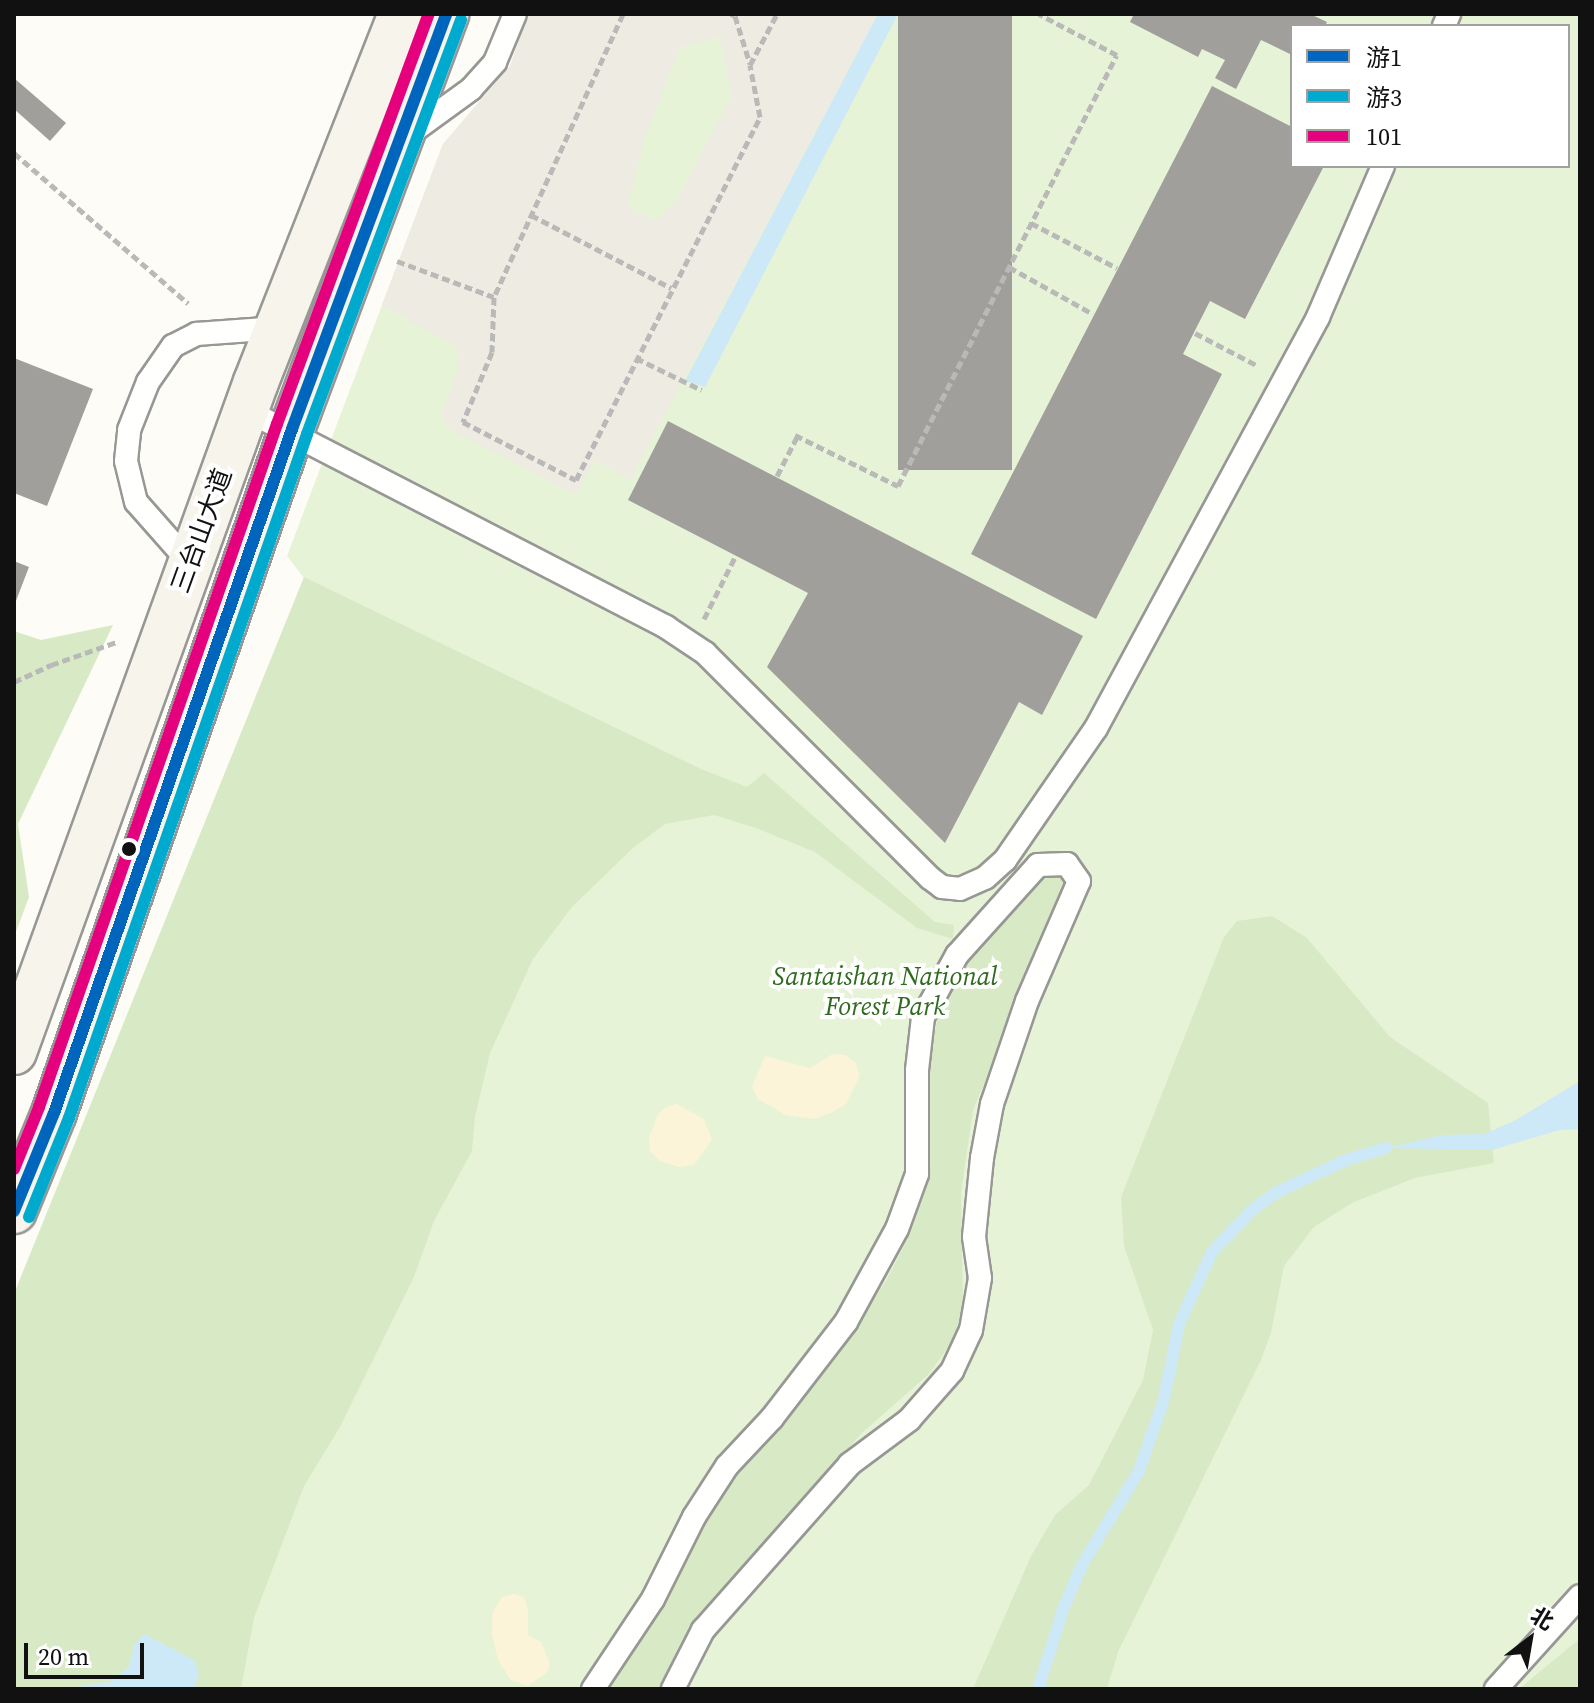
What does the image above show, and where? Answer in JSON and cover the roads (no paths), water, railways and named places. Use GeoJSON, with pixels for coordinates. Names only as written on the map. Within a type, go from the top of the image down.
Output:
{"type":"FeatureCollection","features":[{"type":"Feature","properties":{"kind":"main road","name":"三台山大道"},"geometry":{"type":"LineString","coordinates":[[14,1052],[246,410],[401,14]]}},
{"type":"Feature","properties":{"kind":"main road","name":"三台山大道"},"geometry":{"type":"LineString","coordinates":[[14,1211],[54,1113],[291,433],[446,14]]}},
{"type":"Feature","properties":{"kind":"lane"},"geometry":{"type":"LineString","coordinates":[[397,142],[471,89],[495,62],[515,14]]}},
{"type":"Feature","properties":{"kind":"lane"},"geometry":{"type":"LineString","coordinates":[[246,410],[616,599],[691,644],[732,680],[930,878],[942,887],[960,889],[1005,860],[1096,728],[1318,317],[1382,168]]}},
{"type":"Feature","properties":{"kind":"lane"},"geometry":{"type":"LineString","coordinates":[[190,563],[136,502],[126,461],[129,430],[148,382],[173,346],[197,334],[278,328]]}},
{"type":"Feature","properties":{"kind":"lane"},"geometry":{"type":"LineString","coordinates":[[593,1689],[653,1599],[694,1517],[727,1466],[772,1418],[846,1322],[897,1229],[917,1174],[917,1070],[923,1017],[957,955],[1038,865],[1067,864],[1079,881],[1027,1001],[992,1104],[982,1158],[974,1237],[980,1278],[971,1330],[952,1371],[909,1420],[850,1464],[703,1630],[673,1689]]}},
{"type":"Feature","properties":{"kind":"lane"},"geometry":{"type":"LineString","coordinates":[[1496,1689],[1580,1596]]}},
{"type":"Feature","properties":{"kind":"water"},"geometry":{"type":"Polygon","coordinates":[[[878,14],[898,14],[705,387],[685,381],[878,14]]]}},
{"type":"Feature","properties":{"kind":"water"},"geometry":{"type":"Polygon","coordinates":[[[1580,1081],[1580,1129],[1560,1130],[1492,1150],[1386,1148],[1442,1135],[1484,1134],[1514,1121],[1580,1081]]]}},
{"type":"Feature","properties":{"kind":"water"},"geometry":{"type":"Polygon","coordinates":[[[144,1634],[194,1660],[199,1673],[194,1689],[63,1689],[109,1682],[129,1667],[134,1645],[144,1634]]]}},
{"type":"Feature","properties":{"kind":"waterway"},"geometry":{"type":"LineString","coordinates":[[1038,1689],[1064,1607],[1082,1565],[1139,1471],[1164,1399],[1179,1324],[1212,1252],[1252,1210],[1277,1192],[1346,1160],[1386,1148]]}},
{"type":"Feature","properties":{"kind":"park label","name":"Santaishan National Forest Park"},"geometry":{"type":"Point","coordinates":[885,992]}}]}
